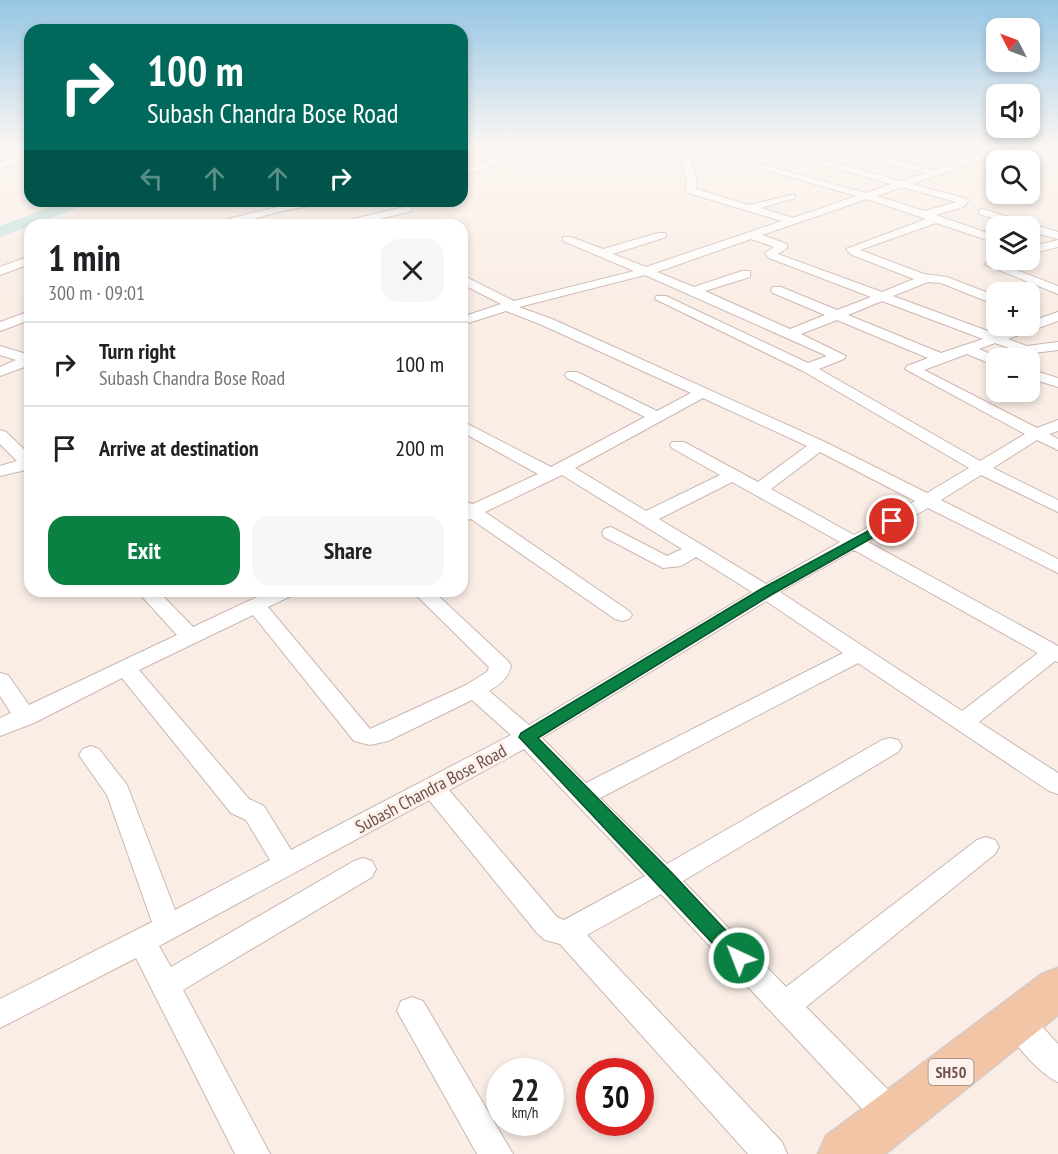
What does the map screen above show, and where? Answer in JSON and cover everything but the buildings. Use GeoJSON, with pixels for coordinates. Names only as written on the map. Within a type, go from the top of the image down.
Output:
{"type":"FeatureCollection","features":[{"type":"Feature","properties":{"kind":"main road","name":"SH50"},"geometry":{"type":"LineString","coordinates":[[844,1154],[1058,988]]}},
{"type":"Feature","properties":{"kind":"street"},"geometry":{"type":"LineString","coordinates":[[729,202],[792,221]]}},
{"type":"Feature","properties":{"kind":"street"},"geometry":{"type":"LineString","coordinates":[[750,208],[771,202]]}},
{"type":"Feature","properties":{"kind":"street"},"geometry":{"type":"LineString","coordinates":[[468,319],[647,271],[849,202]]}},
{"type":"Feature","properties":{"kind":"street"},"geometry":{"type":"LineString","coordinates":[[885,202],[986,237]]}},
{"type":"Feature","properties":{"kind":"street"},"geometry":{"type":"LineString","coordinates":[[962,202],[852,249],[856,253],[925,278],[943,280],[986,297]]}},
{"type":"Feature","properties":{"kind":"street"},"geometry":{"type":"LineString","coordinates":[[253,219],[267,211],[289,207]]}},
{"type":"Feature","properties":{"kind":"street"},"geometry":{"type":"LineString","coordinates":[[366,219],[408,209]]}},
{"type":"Feature","properties":{"kind":"street"},"geometry":{"type":"LineString","coordinates":[[983,212],[995,216]]}},
{"type":"Feature","properties":{"kind":"street"},"geometry":{"type":"LineString","coordinates":[[1040,231],[1058,236]]}},
{"type":"Feature","properties":{"kind":"street"},"geometry":{"type":"LineString","coordinates":[[603,253],[662,235]]}},
{"type":"Feature","properties":{"kind":"street"},"geometry":{"type":"LineString","coordinates":[[750,235],[783,246],[771,253],[773,256],[1029,351],[1058,346]]}},
{"type":"Feature","properties":{"kind":"street"},"geometry":{"type":"LineString","coordinates":[[567,239],[792,333],[839,356],[808,368]]}},
{"type":"Feature","properties":{"kind":"street"},"geometry":{"type":"LineString","coordinates":[[1040,248],[1058,243]]}},
{"type":"Feature","properties":{"kind":"street"},"geometry":{"type":"LineString","coordinates":[[0,272],[24,262]]}},
{"type":"Feature","properties":{"kind":"street"},"geometry":{"type":"LineString","coordinates":[[1004,270],[1058,290]]}},
{"type":"Feature","properties":{"kind":"street"},"geometry":{"type":"LineString","coordinates":[[694,291],[746,274]]}},
{"type":"Feature","properties":{"kind":"street"},"geometry":{"type":"LineString","coordinates":[[792,333],[925,278]]}},
{"type":"Feature","properties":{"kind":"street"},"geometry":{"type":"LineString","coordinates":[[468,282],[523,314],[547,322],[819,445],[1058,567]]}},
{"type":"Feature","properties":{"kind":"street"},"geometry":{"type":"LineString","coordinates":[[777,290],[940,358]]}},
{"type":"Feature","properties":{"kind":"street"},"geometry":{"type":"LineString","coordinates":[[661,299],[808,368],[982,469],[1058,507]]}},
{"type":"Feature","properties":{"kind":"street"},"geometry":{"type":"LineString","coordinates":[[0,327],[24,317]]}},
{"type":"Feature","properties":{"kind":"street"},"geometry":{"type":"LineString","coordinates":[[1054,320],[912,369],[1058,445]]}},
{"type":"Feature","properties":{"kind":"street"},"geometry":{"type":"LineString","coordinates":[[967,349],[986,358]]}},
{"type":"Feature","properties":{"kind":"street"},"geometry":{"type":"LineString","coordinates":[[0,350],[24,358]]}},
{"type":"Feature","properties":{"kind":"street"},"geometry":{"type":"LineString","coordinates":[[0,372],[24,362]]}},
{"type":"Feature","properties":{"kind":"street"},"geometry":{"type":"LineString","coordinates":[[572,375],[657,417]]}},
{"type":"Feature","properties":{"kind":"street"},"geometry":{"type":"LineString","coordinates":[[1040,377],[1058,383]]}},
{"type":"Feature","properties":{"kind":"street"},"geometry":{"type":"LineString","coordinates":[[468,510],[557,471],[701,393]]}},
{"type":"Feature","properties":{"kind":"street","name":"Subash Chandra Bose Road"},"geometry":{"type":"LineString","coordinates":[[0,1014],[527,737],[766,592],[856,543],[982,469],[1036,434],[1058,424]]}},
{"type":"Feature","properties":{"kind":"street"},"geometry":{"type":"LineString","coordinates":[[468,429],[557,471],[646,518],[766,592],[1058,785]]}},
{"type":"Feature","properties":{"kind":"street"},"geometry":{"type":"LineString","coordinates":[[0,435],[24,458]]}},
{"type":"Feature","properties":{"kind":"street"},"geometry":{"type":"LineString","coordinates":[[760,489],[819,445]]}},
{"type":"Feature","properties":{"kind":"street"},"geometry":{"type":"LineString","coordinates":[[678,446],[760,489],[1055,654],[963,722]]}},
{"type":"Feature","properties":{"kind":"street"},"geometry":{"type":"LineString","coordinates":[[0,471],[24,464]]}},
{"type":"Feature","properties":{"kind":"street"},"geometry":{"type":"LineString","coordinates":[[646,518],[733,475]]}},
{"type":"Feature","properties":{"kind":"street"},"geometry":{"type":"LineString","coordinates":[[468,513],[622,615]]}},
{"type":"Feature","properties":{"kind":"street"},"geometry":{"type":"LineString","coordinates":[[611,532],[663,562],[674,562],[696,549]]}},
{"type":"Feature","properties":{"kind":"street"},"geometry":{"type":"LineString","coordinates":[[153,597],[191,637]]}},
{"type":"Feature","properties":{"kind":"street"},"geometry":{"type":"LineString","coordinates":[[0,728],[274,597]]}},
{"type":"Feature","properties":{"kind":"street"},"geometry":{"type":"LineString","coordinates":[[256,606],[362,735],[370,737],[380,735],[474,690],[500,671],[500,666],[428,597]]}},
{"type":"Feature","properties":{"kind":"street"},"geometry":{"type":"LineString","coordinates":[[583,796],[859,653]]}},
{"type":"Feature","properties":{"kind":"street"},"geometry":{"type":"LineString","coordinates":[[126,668],[240,806],[255,813],[286,865]]}},
{"type":"Feature","properties":{"kind":"street"},"geometry":{"type":"LineString","coordinates":[[0,680],[26,717]]}},
{"type":"Feature","properties":{"kind":"street"},"geometry":{"type":"LineString","coordinates":[[474,690],[527,737],[666,878],[784,1006],[892,1117]]}},
{"type":"Feature","properties":{"kind":"street"},"geometry":{"type":"LineString","coordinates":[[433,788],[547,925],[555,932],[567,932],[666,878],[890,746]]}},
{"type":"Feature","properties":{"kind":"street"},"geometry":{"type":"LineString","coordinates":[[91,755],[117,792],[155,934],[166,985],[253,1154]]}},
{"type":"Feature","properties":{"kind":"street"},"geometry":{"type":"LineString","coordinates":[[784,1006],[986,847]]}},
{"type":"Feature","properties":{"kind":"street"},"geometry":{"type":"LineString","coordinates":[[166,985],[363,869]]}},
{"type":"Feature","properties":{"kind":"street"},"geometry":{"type":"LineString","coordinates":[[567,932],[770,1154]]}},
{"type":"Feature","properties":{"kind":"street"},"geometry":{"type":"LineString","coordinates":[[412,1011],[496,1154]]}},
{"type":"Feature","properties":{"kind":"street"},"geometry":{"type":"LineString","coordinates":[[1017,1021],[1058,1067]]}},
{"type":"Feature","properties":{"kind":"waterway"},"geometry":{"type":"LineString","coordinates":[[34,219],[66,207]]}},
{"type":"Feature","properties":{"kind":"waterway"},"geometry":{"type":"LineString","coordinates":[[0,232],[24,223]]}},
{"type":"Feature","properties":{"kind":"route"},"geometry":{"type":"LineString","coordinates":[[739,958],[666,878],[527,737],[766,592],[892,521]]}}]}
